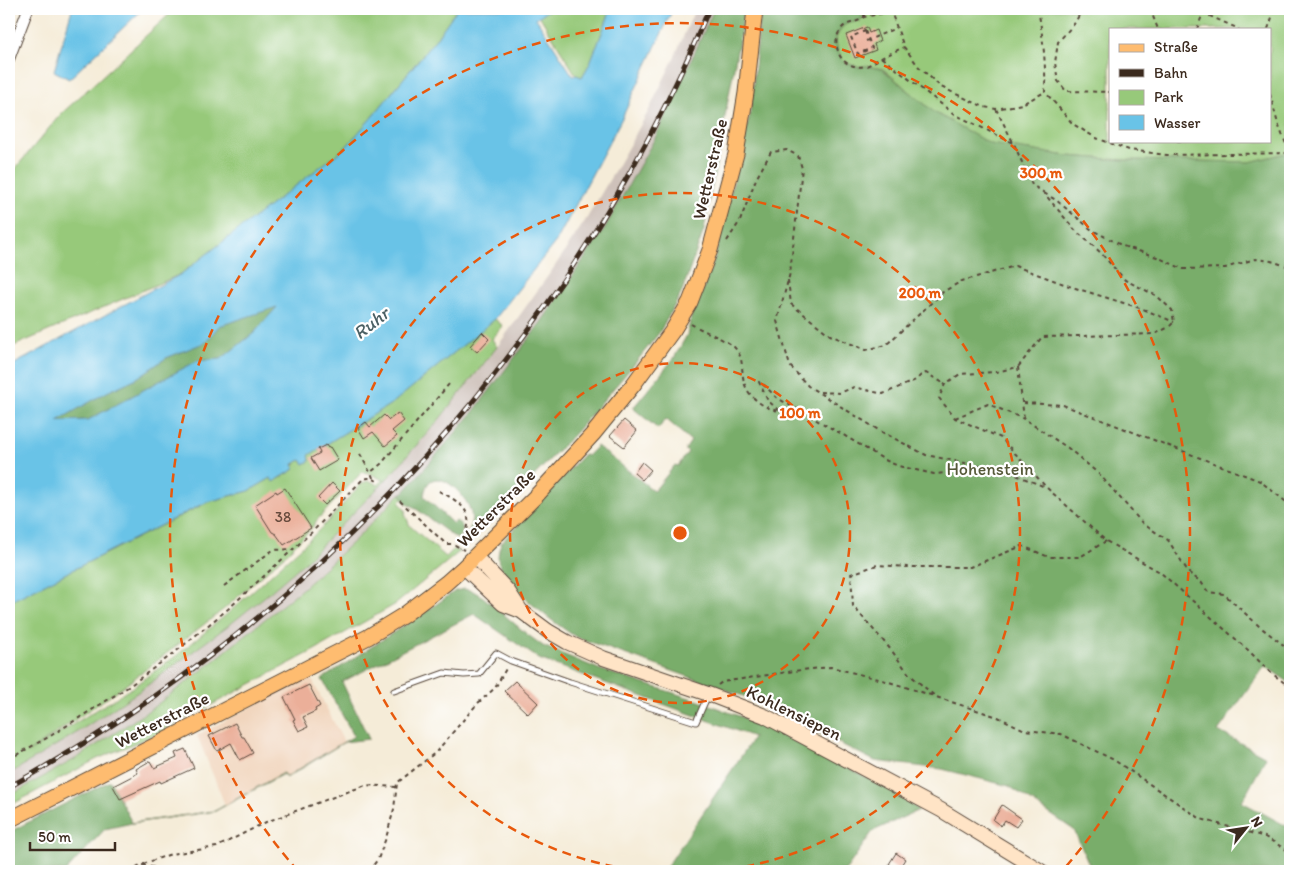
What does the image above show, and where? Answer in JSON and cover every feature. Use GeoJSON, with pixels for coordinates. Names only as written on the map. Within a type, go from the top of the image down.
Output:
{"type":"FeatureCollection","features":[{"type":"Feature","properties":{"kind":"main road","name":"Wetterstraße"},"geometry":{"type":"LineString","coordinates":[[9,820],[368,637],[404,616],[470,562],[537,495],[593,434],[650,363],[690,302],[710,250],[736,154],[746,93],[755,9]]}},
{"type":"Feature","properties":{"kind":"street"},"geometry":{"type":"LineString","coordinates":[[9,59],[28,9]]}},
{"type":"Feature","properties":{"kind":"street","name":"Kohlensiepen"},"geometry":{"type":"LineString","coordinates":[[470,562],[508,591],[521,610],[566,642],[603,658],[765,716],[941,810],[1041,871]]}},
{"type":"Feature","properties":{"kind":"lane"},"geometry":{"type":"LineString","coordinates":[[394,691],[444,673],[479,674],[496,653],[511,661],[570,682],[696,722],[708,694]]}},
{"type":"Feature","properties":{"kind":"path"},"geometry":{"type":"LineString","coordinates":[[9,16],[12,9]]}},
{"type":"Feature","properties":{"kind":"path"},"geometry":{"type":"LineString","coordinates":[[864,9],[864,17]]}},
{"type":"Feature","properties":{"kind":"path"},"geometry":{"type":"LineString","coordinates":[[1038,9],[1046,68],[1045,92],[1073,124],[1096,138],[1129,150],[1167,155],[1290,154],[1278,124],[1272,102]]}},
{"type":"Feature","properties":{"kind":"path"},"geometry":{"type":"LineString","coordinates":[[1083,9],[1074,24],[1058,42],[1055,63],[1058,81],[1066,91],[1109,92]]}},
{"type":"Feature","properties":{"kind":"path"},"geometry":{"type":"LineString","coordinates":[[1150,9],[1158,28]]}},
{"type":"Feature","properties":{"kind":"path"},"geometry":{"type":"LineString","coordinates":[[1268,28],[1275,9]]}},
{"type":"Feature","properties":{"kind":"path"},"geometry":{"type":"LineString","coordinates":[[904,47],[866,66],[858,67],[846,63],[838,54],[836,38],[842,27],[846,24],[890,10],[904,47],[920,67],[941,87],[984,107],[996,110],[1022,104],[1045,92]]}},
{"type":"Feature","properties":{"kind":"path"},"geometry":{"type":"LineString","coordinates":[[1197,28],[1203,14],[1237,28]]}},
{"type":"Feature","properties":{"kind":"path"},"geometry":{"type":"LineString","coordinates":[[867,40],[896,28]]}},
{"type":"Feature","properties":{"kind":"path"},"geometry":{"type":"LineString","coordinates":[[865,31],[867,40],[872,48],[858,54],[851,37],[865,31]]}},
{"type":"Feature","properties":{"kind":"path"},"geometry":{"type":"LineString","coordinates":[[882,58],[954,114],[1014,144]]}},
{"type":"Feature","properties":{"kind":"path"},"geometry":{"type":"LineString","coordinates":[[996,110],[1014,144],[1032,185],[1056,200],[1092,230],[1123,246],[1157,256],[1183,269],[1225,268],[1255,259],[1271,261],[1290,267]]}},
{"type":"Feature","properties":{"kind":"path"},"geometry":{"type":"LineString","coordinates":[[710,250],[729,240],[740,221],[756,178],[771,152],[787,150],[798,156],[802,168],[790,273],[777,322],[790,366],[808,386],[880,431],[926,455],[1009,472],[1047,488]]}},
{"type":"Feature","properties":{"kind":"path"},"geometry":{"type":"LineString","coordinates":[[1043,192],[1075,230],[1100,252],[1125,280],[1158,296],[1172,310],[1174,322],[1170,327],[1155,334],[1042,337],[1018,367],[996,372],[960,374],[945,384],[939,398],[955,418],[1001,438],[1047,488],[1106,541],[1160,572],[1270,672],[1290,687]]}},
{"type":"Feature","properties":{"kind":"path"},"geometry":{"type":"LineString","coordinates":[[788,278],[791,304],[830,335],[866,350],[886,345],[944,292],[962,281],[1015,266],[1072,287],[1143,309],[1174,322]]}},
{"type":"Feature","properties":{"kind":"path"},"geometry":{"type":"LineString","coordinates":[[680,318],[734,346],[739,355],[744,387],[749,394],[768,408],[780,411],[766,397],[759,382],[766,386],[777,398],[884,460],[898,466],[934,474],[960,472],[980,466]]}},
{"type":"Feature","properties":{"kind":"path"},"geometry":{"type":"LineString","coordinates":[[1018,367],[1024,419]]}},
{"type":"Feature","properties":{"kind":"path"},"geometry":{"type":"LineString","coordinates":[[818,392],[840,393],[854,388],[883,394],[916,380],[926,373],[945,384]]}},
{"type":"Feature","properties":{"kind":"path"},"geometry":{"type":"LineString","coordinates":[[371,472],[381,464],[450,383]]}},
{"type":"Feature","properties":{"kind":"path"},"geometry":{"type":"LineString","coordinates":[[1023,402],[1063,406],[1260,482],[1290,505]]}},
{"type":"Feature","properties":{"kind":"path"},"geometry":{"type":"LineString","coordinates":[[955,418],[988,404],[1024,419],[1068,448],[1099,474],[1143,524],[1168,540],[1189,573],[1201,582],[1208,592],[1224,594],[1259,626],[1290,650]]}},
{"type":"Feature","properties":{"kind":"path"},"geometry":{"type":"LineString","coordinates":[[360,454],[373,478]]}},
{"type":"Feature","properties":{"kind":"path"},"geometry":{"type":"LineString","coordinates":[[9,759],[52,735],[128,687],[174,653],[228,609],[294,549],[362,479],[373,478],[380,483]]}},
{"type":"Feature","properties":{"kind":"path"},"geometry":{"type":"LineString","coordinates":[[439,491],[456,501],[466,512],[468,525],[460,548]]}},
{"type":"Feature","properties":{"kind":"path"},"geometry":{"type":"LineString","coordinates":[[400,501],[446,544],[453,544],[460,548],[470,562]]}},
{"type":"Feature","properties":{"kind":"path"},"geometry":{"type":"LineString","coordinates":[[936,696],[908,674],[892,651],[853,606],[851,574],[877,565],[970,567],[1022,546],[1049,557],[1080,556],[1106,541]]}},
{"type":"Feature","properties":{"kind":"path"},"geometry":{"type":"LineString","coordinates":[[224,586],[273,550],[294,549]]}},
{"type":"Feature","properties":{"kind":"path"},"geometry":{"type":"LineString","coordinates":[[369,871],[378,859],[386,838],[394,808],[397,783],[436,752],[477,704],[496,688],[511,661]]}},
{"type":"Feature","properties":{"kind":"path"},"geometry":{"type":"LineString","coordinates":[[708,694],[722,682],[831,667],[886,681],[998,717],[1025,730],[1061,734],[1114,760],[1200,819],[1265,836],[1290,852]]}},
{"type":"Feature","properties":{"kind":"path"},"geometry":{"type":"LineString","coordinates":[[129,871],[171,854],[217,847],[266,822],[366,785],[396,787]]}},
{"type":"Feature","properties":{"kind":"path"},"geometry":{"type":"LineString","coordinates":[[140,865],[170,871]]}},
{"type":"Feature","properties":{"kind":"shaded area"},"geometry":{"type":"Polygon","coordinates":[[[695,9],[714,9],[655,138],[603,231],[540,324],[471,415],[404,492],[303,588],[205,668],[151,709],[77,758],[9,796],[9,774],[78,732],[141,690],[233,622],[305,562],[385,481],[438,421],[497,347],[587,218],[648,112],[695,9]]]}},
{"type":"Feature","properties":{"kind":"shaded area"},"geometry":{"type":"Polygon","coordinates":[[[310,676],[344,742],[286,777],[283,773],[225,805],[197,735],[310,676]]]}},
{"type":"Feature","properties":{"kind":"green space"},"geometry":{"type":"Polygon","coordinates":[[[175,9],[457,9],[435,40],[346,147],[181,274],[9,348],[9,176],[60,115],[175,9]]]}},
{"type":"Feature","properties":{"kind":"green space"},"geometry":{"type":"Polygon","coordinates":[[[557,9],[611,9],[590,63],[582,77],[576,75],[539,15],[549,10],[557,11],[557,9]]]}},
{"type":"Feature","properties":{"kind":"green space"},"geometry":{"type":"Polygon","coordinates":[[[714,9],[744,9],[704,230],[681,294],[659,333],[633,366],[575,433],[468,542],[471,513],[463,497],[456,489],[440,479],[433,480],[427,485],[424,496],[453,524],[456,521],[461,525],[462,532],[457,539],[410,506],[402,499],[404,497],[400,494],[404,492],[471,415],[540,324],[603,231],[655,138],[714,9]]]}},
{"type":"Feature","properties":{"kind":"green space","name":"Hohenstein"},"geometry":{"type":"Polygon","coordinates":[[[761,9],[865,9],[861,20],[846,24],[836,37],[837,48],[842,59],[846,63],[858,67],[866,66],[882,69],[934,112],[990,144],[1068,156],[1123,160],[1250,162],[1290,152],[1290,683],[1265,666],[1218,731],[1266,757],[1242,802],[1290,828],[1290,871],[1092,871],[1074,830],[1009,786],[942,769],[875,761],[749,698],[576,637],[532,604],[503,572],[498,557],[501,543],[584,454],[587,456],[597,446],[654,491],[675,465],[678,466],[688,452],[685,450],[691,441],[666,419],[658,429],[633,408],[674,358],[687,335],[692,313],[715,257],[750,115],[761,9]]]}},
{"type":"Feature","properties":{"kind":"green space"},"geometry":{"type":"Polygon","coordinates":[[[865,9],[1290,9],[1290,152],[1250,162],[1123,160],[1068,156],[990,144],[934,112],[883,69],[866,66],[858,67],[846,63],[837,48],[836,38],[842,27],[861,20],[865,9]]]}},
{"type":"Feature","properties":{"kind":"green space"},"geometry":{"type":"Polygon","coordinates":[[[278,306],[254,333],[221,359],[197,361],[88,420],[56,421],[107,392],[137,378],[166,358],[206,342],[219,326],[278,306]]]}},
{"type":"Feature","properties":{"kind":"green space"},"geometry":{"type":"Polygon","coordinates":[[[495,319],[503,326],[492,339],[497,347],[438,421],[385,481],[305,562],[233,622],[141,690],[78,732],[9,774],[9,602],[208,502],[249,491],[271,478],[274,482],[295,469],[293,465],[301,460],[304,464],[310,461],[309,455],[394,402],[495,319]],[[362,472],[286,554],[224,609],[127,684],[27,753],[130,689],[176,656],[227,614],[309,540],[359,486],[368,481],[377,485],[383,480],[369,473],[362,472]]]}},
{"type":"Feature","properties":{"kind":"green space"},"geometry":{"type":"Polygon","coordinates":[[[400,494],[404,497],[399,502],[406,510],[405,514],[410,526],[446,557],[454,549],[459,552],[396,604],[311,652],[155,735],[97,759],[9,806],[9,796],[77,758],[151,709],[205,668],[303,588],[355,540],[400,494]]]}},
{"type":"Feature","properties":{"kind":"green space"},"geometry":{"type":"Polygon","coordinates":[[[464,589],[473,591],[483,597],[543,646],[601,670],[699,701],[755,722],[888,788],[919,810],[873,831],[845,871],[664,871],[754,737],[539,659],[474,614],[342,682],[369,739],[344,742],[354,736],[322,679],[455,591],[464,589]]]}},
{"type":"Feature","properties":{"kind":"green space"},"geometry":{"type":"Polygon","coordinates":[[[342,743],[286,778],[283,774],[215,811],[283,773],[286,777],[342,743]]]}},
{"type":"Feature","properties":{"kind":"green space"},"geometry":{"type":"Polygon","coordinates":[[[110,781],[132,823],[105,829],[66,871],[9,871],[9,832],[110,781]]]}},
{"type":"Feature","properties":{"kind":"water"},"geometry":{"type":"Polygon","coordinates":[[[72,9],[143,9],[69,79],[54,71],[72,9]]]}},
{"type":"Feature","properties":{"kind":"water","name":"Ruhr"},"geometry":{"type":"Polygon","coordinates":[[[457,9],[557,9],[557,11],[549,10],[536,18],[573,76],[582,77],[590,63],[611,9],[673,9],[622,118],[557,240],[495,319],[394,402],[309,455],[310,461],[304,464],[301,460],[293,464],[295,469],[273,482],[271,478],[249,491],[207,502],[9,602],[9,367],[181,274],[346,147],[435,40],[457,9]],[[277,307],[219,326],[206,342],[166,358],[137,378],[107,392],[57,421],[88,420],[197,361],[221,359],[254,333],[277,307]]]}},
{"type":"Feature","properties":{"kind":"building"},"geometry":{"type":"Polygon","coordinates":[[[867,27],[869,33],[876,30],[880,41],[874,44],[876,50],[855,58],[846,35],[867,27]]]}},
{"type":"Feature","properties":{"kind":"building"},"geometry":{"type":"Polygon","coordinates":[[[482,332],[489,339],[477,352],[470,346],[482,332]]]}},
{"type":"Feature","properties":{"kind":"building"},"geometry":{"type":"Polygon","coordinates":[[[398,413],[404,421],[392,431],[397,436],[385,446],[373,432],[364,438],[358,428],[366,422],[370,427],[384,415],[389,420],[398,413]]]}},
{"type":"Feature","properties":{"kind":"building"},"geometry":{"type":"Polygon","coordinates":[[[624,420],[637,431],[624,447],[610,436],[624,420]]]}},
{"type":"Feature","properties":{"kind":"building"},"geometry":{"type":"Polygon","coordinates":[[[326,445],[328,448],[330,447],[338,460],[319,471],[311,458],[320,453],[318,449],[326,445]]]}},
{"type":"Feature","properties":{"kind":"building"},"geometry":{"type":"Polygon","coordinates":[[[642,462],[651,470],[642,480],[634,473],[642,462]]]}},
{"type":"Feature","properties":{"kind":"building"},"geometry":{"type":"Polygon","coordinates":[[[332,483],[340,491],[325,505],[318,498],[332,483]]]}},
{"type":"Feature","properties":{"kind":"building"},"geometry":{"type":"Polygon","coordinates":[[[285,488],[311,528],[284,545],[276,534],[272,532],[255,505],[276,491],[277,493],[285,488]]]}},
{"type":"Feature","properties":{"kind":"building"},"geometry":{"type":"Polygon","coordinates":[[[515,681],[538,703],[528,714],[504,691],[515,681]]]}},
{"type":"Feature","properties":{"kind":"building"},"geometry":{"type":"Polygon","coordinates":[[[309,685],[320,706],[315,709],[316,711],[303,717],[308,727],[299,731],[284,697],[309,685]]]}},
{"type":"Feature","properties":{"kind":"building"},"geometry":{"type":"Polygon","coordinates":[[[235,723],[253,753],[240,760],[231,743],[217,751],[209,736],[235,723]]]}},
{"type":"Feature","properties":{"kind":"building"},"geometry":{"type":"Polygon","coordinates":[[[185,749],[194,768],[120,799],[113,786],[138,773],[136,769],[150,761],[154,768],[177,758],[175,753],[185,749]]]}},
{"type":"Feature","properties":{"kind":"building"},"geometry":{"type":"Polygon","coordinates":[[[1002,805],[1022,819],[1016,827],[1005,820],[1001,826],[993,820],[1002,805]]]}},
{"type":"Feature","properties":{"kind":"building"},"geometry":{"type":"Polygon","coordinates":[[[896,853],[905,859],[898,870],[889,864],[896,853]]]}},
{"type":"Feature","properties":{"kind":"railway"},"geometry":{"type":"LineString","coordinates":[[9,787],[123,718],[230,640],[331,552],[425,457],[510,355],[586,245],[653,130],[709,9]]}}]}
